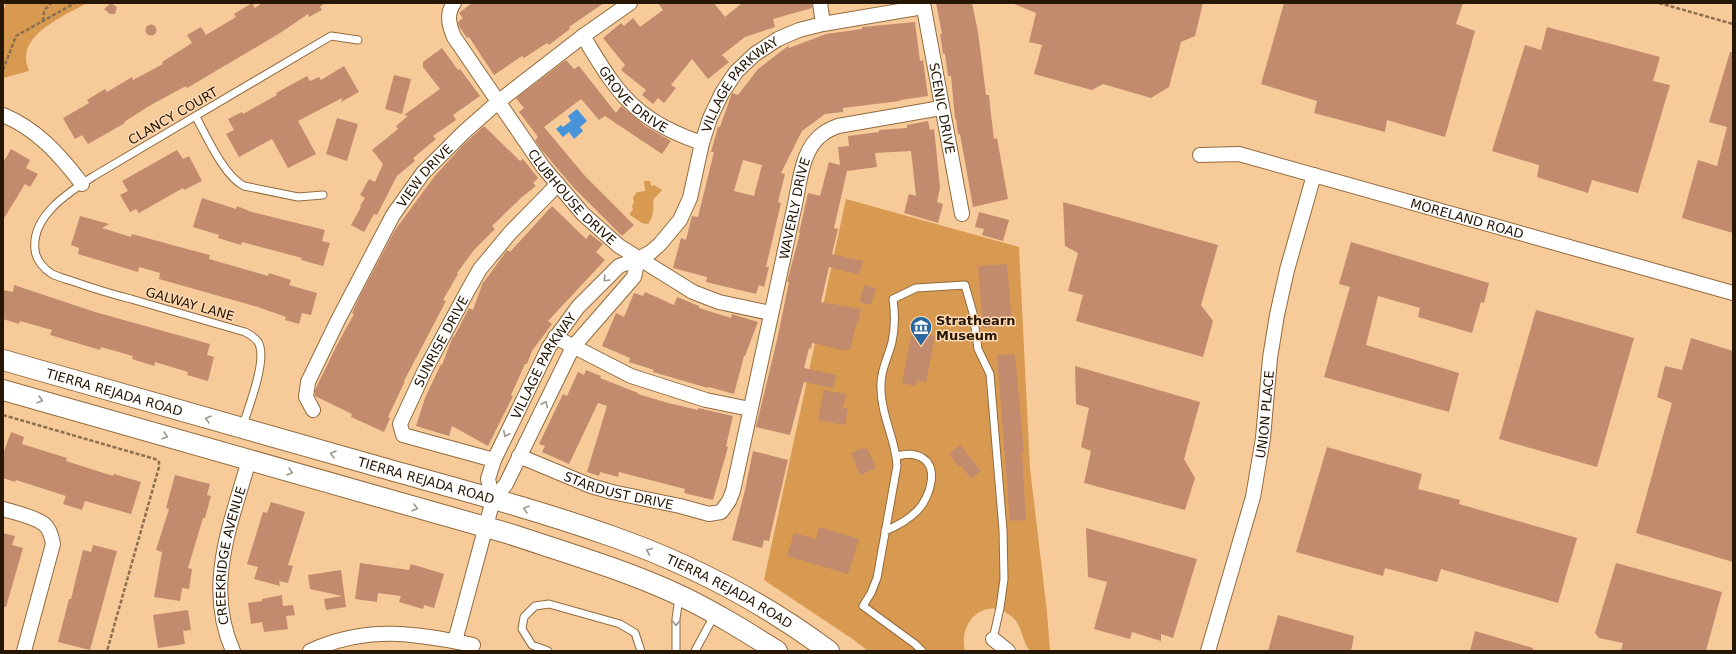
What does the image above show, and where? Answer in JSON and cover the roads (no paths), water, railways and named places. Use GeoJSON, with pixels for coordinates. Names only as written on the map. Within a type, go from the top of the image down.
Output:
{"type":"FeatureCollection","features":[{"type":"Feature","properties":{"kind":"main road","name":"TIERRA REJADA ROAD"},"geometry":{"type":"LineString","coordinates":[[3,360],[493,500],[611,536],[669,559],[718,583],[801,630],[829,651]]}},
{"type":"Feature","properties":{"kind":"main road","name":"TIERRA REJADA ROAD"},"geometry":{"type":"LineString","coordinates":[[3,390],[485,527],[579,556],[679,595],[715,614],[777,651]]}},
{"type":"Feature","properties":{"kind":"street","name":"CLUBHOUSE DRIVE"},"geometry":{"type":"LineString","coordinates":[[454,3],[450,9],[449,25],[454,37],[544,167],[583,214],[619,246],[693,292],[719,302],[770,313]]}},
{"type":"Feature","properties":{"kind":"street","name":"VIEW DRIVE"},"geometry":{"type":"LineString","coordinates":[[313,410],[306,397],[308,382],[347,302],[393,216],[423,173],[445,150],[498,102],[582,36],[630,3]]}},
{"type":"Feature","properties":{"kind":"street"},"geometry":{"type":"LineString","coordinates":[[820,3],[823,24]]}},
{"type":"Feature","properties":{"kind":"street","name":"VILLAGE PARKWAY"},"geometry":{"type":"LineString","coordinates":[[493,500],[488,479],[494,460],[555,337],[578,307],[619,266],[638,259],[651,252],[660,244],[680,220],[690,198],[702,143],[710,118],[722,93],[736,72],[755,54],[778,39],[800,30],[823,24],[923,5]]}},
{"type":"Feature","properties":{"kind":"street","name":"SCENIC DRIVE"},"geometry":{"type":"LineString","coordinates":[[923,5],[962,214]]}},
{"type":"Feature","properties":{"kind":"street","name":"GROVE DRIVE"},"geometry":{"type":"LineString","coordinates":[[582,36],[615,85],[634,106],[653,121],[702,143]]}},
{"type":"Feature","properties":{"kind":"street","name":"WAVERLY DRIVE"},"geometry":{"type":"LineString","coordinates":[[721,512],[729,501],[732,491],[770,313],[805,160],[811,145],[823,133],[838,126],[942,108]]}},
{"type":"Feature","properties":{"kind":"street"},"geometry":{"type":"LineString","coordinates":[[3,115],[32,131],[48,144],[64,160],[82,184]]}},
{"type":"Feature","properties":{"kind":"street","name":"MORELAND ROAD"},"geometry":{"type":"LineString","coordinates":[[1200,156],[1239,154],[1733,293]]}},
{"type":"Feature","properties":{"kind":"street","name":"UNION PLACE"},"geometry":{"type":"LineString","coordinates":[[1208,651],[1253,497],[1263,438],[1270,358],[1277,315],[1287,270],[1314,175]]}},
{"type":"Feature","properties":{"kind":"street","name":"SUNRISE DRIVE"},"geometry":{"type":"LineString","coordinates":[[494,460],[403,435],[400,424],[429,364],[480,269],[510,233],[558,184]]}},
{"type":"Feature","properties":{"kind":"street","name":"VILLAGE PARKWAY"},"geometry":{"type":"LineString","coordinates":[[455,641],[493,500],[506,484],[573,347],[634,276],[638,259]]}},
{"type":"Feature","properties":{"kind":"street"},"geometry":{"type":"LineString","coordinates":[[555,337],[631,376],[706,400],[750,409]]}},
{"type":"Feature","properties":{"kind":"street","name":"STARDUST DRIVE"},"geometry":{"type":"LineString","coordinates":[[520,456],[584,483],[612,492],[680,506],[709,514],[721,512]]}},
{"type":"Feature","properties":{"kind":"street","name":"CREEKRIDGE AVENUE"},"geometry":{"type":"LineString","coordinates":[[233,651],[226,636],[221,615],[219,594],[222,561],[249,460]]}},
{"type":"Feature","properties":{"kind":"street"},"geometry":{"type":"LineString","coordinates":[[3,509],[34,519],[45,525],[51,534],[53,544],[24,651]]}},
{"type":"Feature","properties":{"kind":"street"},"geometry":{"type":"LineString","coordinates":[[310,651],[332,641],[374,633],[399,634],[455,641],[473,645]]}},
{"type":"Feature","properties":{"kind":"street"},"geometry":{"type":"LineString","coordinates":[[993,639],[1008,651]]}},
{"type":"Feature","properties":{"kind":"lane","name":"CLANCY COURT"},"geometry":{"type":"LineString","coordinates":[[36,255],[34,243],[40,223],[70,192],[331,36],[358,40]]}},
{"type":"Feature","properties":{"kind":"lane"},"geometry":{"type":"LineString","coordinates":[[196,117],[228,172],[237,183],[244,186],[298,197],[323,195]]}},
{"type":"Feature","properties":{"kind":"lane","name":"GALWAY LANE"},"geometry":{"type":"LineString","coordinates":[[36,255],[43,267],[53,274],[88,287],[245,332],[253,337],[260,345],[261,364],[242,429]]}},
{"type":"Feature","properties":{"kind":"lane"},"geometry":{"type":"LineString","coordinates":[[922,651],[915,644],[863,606],[871,593],[877,578],[896,476],[896,456],[884,412],[880,389],[882,370],[892,342],[895,315],[893,299],[916,288],[965,285],[973,313],[978,349],[990,374],[1002,522],[1004,579],[1000,608],[993,639]]}},
{"type":"Feature","properties":{"kind":"lane"},"geometry":{"type":"LineString","coordinates":[[885,531],[902,523],[918,511],[925,500],[932,478],[931,468],[924,459],[914,454],[896,456]]}},
{"type":"Feature","properties":{"kind":"lane"},"geometry":{"type":"LineString","coordinates":[[676,651],[676,619],[679,595]]}},
{"type":"Feature","properties":{"kind":"lane"},"geometry":{"type":"LineString","coordinates":[[548,651],[532,646],[522,629],[524,617],[535,606],[549,604],[620,624],[635,633],[641,651]]}},
{"type":"Feature","properties":{"kind":"lane"},"geometry":{"type":"LineString","coordinates":[[695,651],[715,614]]}},
{"type":"Feature","properties":{"kind":"water"},"geometry":{"type":"Polygon","coordinates":[[[577,109],[587,121],[580,127],[583,131],[574,139],[569,132],[563,137],[556,129],[561,125],[563,127],[571,121],[568,116],[577,109]]]}},
{"type":"Feature","properties":{"kind":"place","name":"Strathearn Museum"},"geometry":{"type":"Point","coordinates":[921,346]}}]}
